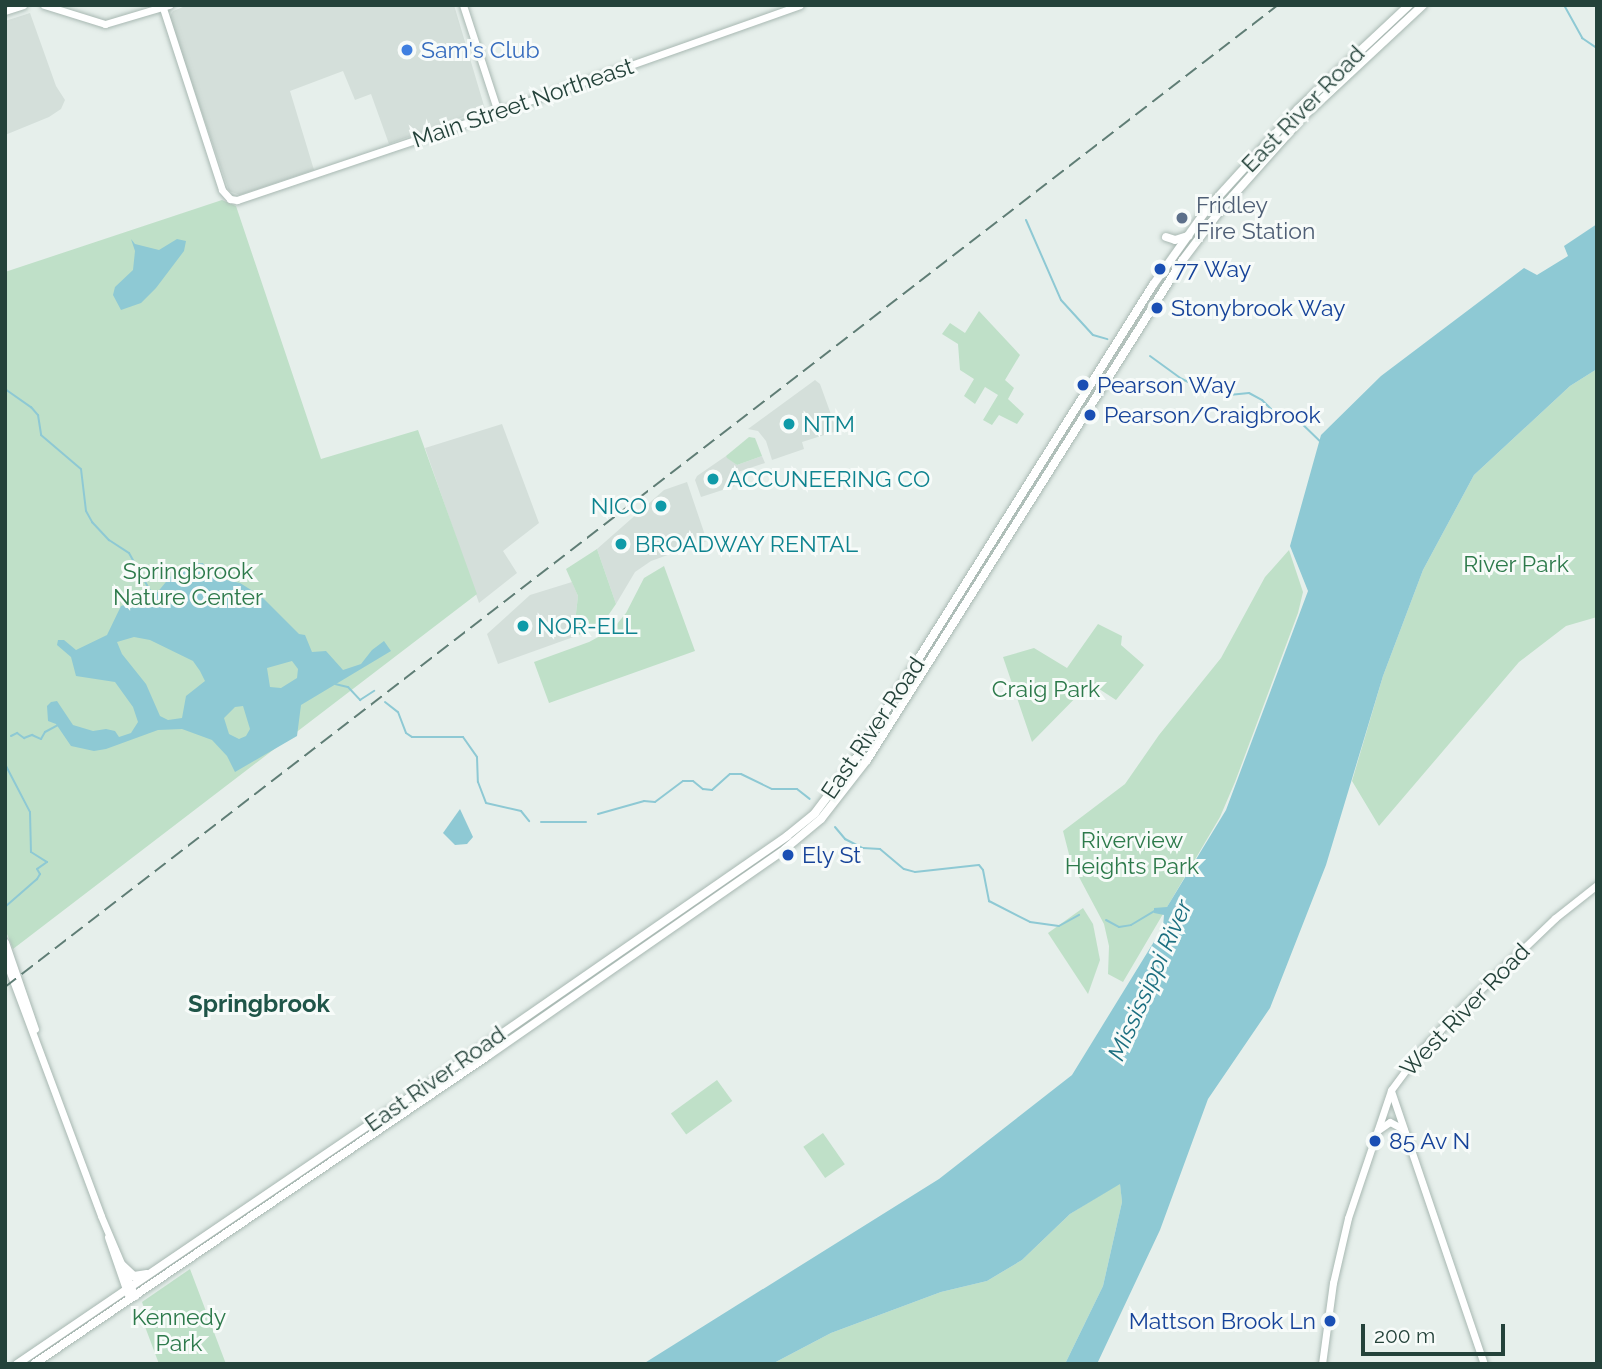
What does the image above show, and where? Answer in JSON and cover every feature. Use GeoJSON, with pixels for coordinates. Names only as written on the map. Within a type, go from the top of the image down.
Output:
{"type":"FeatureCollection","features":[{"type":"Feature","properties":{"kind":"main road","name":"East River Road"},"geometry":{"type":"LineString","coordinates":[[17,1364],[787,836],[815,813],[855,760],[1153,285],[1207,209],[1298,109],[1409,5]]}},
{"type":"Feature","properties":{"kind":"main road","name":"East River Road"},"geometry":{"type":"LineString","coordinates":[[34,1364],[785,849],[821,819],[867,760],[1182,261],[1222,208],[1305,115],[1423,5]]}},
{"type":"Feature","properties":{"kind":"main road"},"geometry":{"type":"LineString","coordinates":[[1166,237],[1175,240],[1188,236]]}},
{"type":"Feature","properties":{"kind":"main road"},"geometry":{"type":"LineString","coordinates":[[122,1265],[136,1276],[156,1271]]}},
{"type":"Feature","properties":{"kind":"street"},"geometry":{"type":"LineString","coordinates":[[5,11],[23,5]]}},
{"type":"Feature","properties":{"kind":"street"},"geometry":{"type":"LineString","coordinates":[[44,5],[96,24],[113,24],[163,6]]}},
{"type":"Feature","properties":{"kind":"street"},"geometry":{"type":"LineString","coordinates":[[463,5],[498,113]]}},
{"type":"Feature","properties":{"kind":"street","name":"Main Street Northeast"},"geometry":{"type":"LineString","coordinates":[[163,6],[222,190],[230,199],[245,199],[498,113],[800,5]]}},
{"type":"Feature","properties":{"kind":"street","name":"West River Road"},"geometry":{"type":"LineString","coordinates":[[1322,1364],[1344,1234],[1391,1090],[1417,1055],[1454,1016],[1555,918],[1597,885]]}},
{"type":"Feature","properties":{"kind":"street"},"geometry":{"type":"LineString","coordinates":[[5,942],[36,1036],[133,1298]]}},
{"type":"Feature","properties":{"kind":"street"},"geometry":{"type":"LineString","coordinates":[[5,959],[36,1036]]}},
{"type":"Feature","properties":{"kind":"street"},"geometry":{"type":"LineString","coordinates":[[1391,1090],[1484,1364]]}},
{"type":"Feature","properties":{"kind":"street"},"geometry":{"type":"LineString","coordinates":[[1376,1133],[1390,1122],[1399,1125],[1405,1133]]}},
{"type":"Feature","properties":{"kind":"street"},"geometry":{"type":"LineString","coordinates":[[107,1233],[122,1265],[128,1289]]}},
{"type":"Feature","properties":{"kind":"shaded area"},"geometry":{"type":"Polygon","coordinates":[[[188,5],[454,5],[485,109],[389,144],[371,94],[355,100],[343,71],[290,91],[314,170],[240,195],[229,191],[169,18],[173,11],[188,5]]]}},
{"type":"Feature","properties":{"kind":"shaded area"},"geometry":{"type":"Polygon","coordinates":[[[30,13],[56,86],[65,100],[61,109],[49,117],[5,135],[5,21],[30,13]]]}},
{"type":"Feature","properties":{"kind":"shaded area"},"geometry":{"type":"Polygon","coordinates":[[[815,380],[820,384],[837,431],[802,442],[804,449],[772,460],[766,441],[758,431],[748,429],[815,380]]]}},
{"type":"Feature","properties":{"kind":"shaded area"},"geometry":{"type":"Polygon","coordinates":[[[502,424],[539,523],[503,551],[517,573],[479,603],[425,448],[502,424]]]}},
{"type":"Feature","properties":{"kind":"shaded area"},"geometry":{"type":"Polygon","coordinates":[[[726,456],[737,465],[762,456],[765,463],[732,474],[735,486],[701,497],[695,480],[697,476],[726,456]]]}},
{"type":"Feature","properties":{"kind":"shaded area"},"geometry":{"type":"Polygon","coordinates":[[[687,482],[707,541],[651,561],[635,572],[616,604],[597,549],[664,490],[687,482]]]}},
{"type":"Feature","properties":{"kind":"shaded area"},"geometry":{"type":"Polygon","coordinates":[[[572,582],[578,596],[575,622],[579,635],[498,664],[487,634],[530,595],[572,582]]]}},
{"type":"Feature","properties":{"kind":"green space","name":"Springbrook Nature Center"},"geometry":{"type":"Polygon","coordinates":[[[222,200],[236,206],[321,459],[418,430],[477,594],[13,949],[5,929],[5,272],[222,200]]]}},
{"type":"Feature","properties":{"kind":"green space"},"geometry":{"type":"Polygon","coordinates":[[[979,311],[1020,355],[1005,380],[1014,388],[1008,399],[1024,414],[1017,424],[999,415],[992,425],[983,420],[998,395],[985,387],[975,404],[964,396],[974,379],[960,370],[958,344],[942,334],[950,323],[965,333],[979,311]]]}},
{"type":"Feature","properties":{"kind":"green space","name":"River Park"},"geometry":{"type":"Polygon","coordinates":[[[1597,369],[1597,617],[1566,626],[1519,662],[1379,826],[1352,781],[1383,676],[1423,570],[1474,475],[1570,386],[1597,369]]]}},
{"type":"Feature","properties":{"kind":"green space"},"geometry":{"type":"Polygon","coordinates":[[[749,437],[755,438],[762,456],[737,465],[726,456],[749,437]]]}},
{"type":"Feature","properties":{"kind":"green space"},"geometry":{"type":"Polygon","coordinates":[[[597,549],[616,604],[605,620],[579,635],[575,622],[578,596],[566,569],[597,549]]]}},
{"type":"Feature","properties":{"kind":"green space","name":"Riverview Heights Park"},"geometry":{"type":"Polygon","coordinates":[[[1289,550],[1303,592],[1298,613],[1235,782],[1220,817],[1123,982],[1108,974],[1109,946],[1104,924],[1071,862],[1063,831],[1125,784],[1159,735],[1221,658],[1265,577],[1289,550]]]}},
{"type":"Feature","properties":{"kind":"green space"},"geometry":{"type":"Polygon","coordinates":[[[664,566],[695,651],[549,703],[534,662],[589,642],[613,629],[626,613],[644,578],[664,566]]]}},
{"type":"Feature","properties":{"kind":"green space","name":"Craig Park"},"geometry":{"type":"Polygon","coordinates":[[[1098,624],[1122,636],[1121,645],[1144,665],[1116,700],[1090,683],[1032,742],[1003,657],[1034,648],[1067,668],[1098,624]]]}},
{"type":"Feature","properties":{"kind":"green space"},"geometry":{"type":"Polygon","coordinates":[[[1083,908],[1093,924],[1100,960],[1088,994],[1048,933],[1083,908]]]}},
{"type":"Feature","properties":{"kind":"green space"},"geometry":{"type":"Polygon","coordinates":[[[717,1080],[732,1101],[686,1135],[671,1114],[717,1080]]]}},
{"type":"Feature","properties":{"kind":"green space"},"geometry":{"type":"Polygon","coordinates":[[[823,1133],[845,1164],[825,1178],[803,1147],[823,1133]]]}},
{"type":"Feature","properties":{"kind":"green space"},"geometry":{"type":"Polygon","coordinates":[[[1120,1183],[1122,1202],[1103,1286],[1065,1364],[772,1364],[831,1333],[941,1292],[987,1281],[1022,1260],[1070,1214],[1120,1183]]]}},
{"type":"Feature","properties":{"kind":"green space","name":"Kennedy Park"},"geometry":{"type":"Polygon","coordinates":[[[190,1269],[226,1364],[159,1364],[144,1324],[148,1320],[142,1302],[190,1269]]]}},
{"type":"Feature","properties":{"kind":"water","name":"Mississippi River"},"geometry":{"type":"Polygon","coordinates":[[[1597,224],[1597,369],[1570,386],[1474,475],[1423,570],[1383,676],[1326,865],[1270,1008],[1208,1099],[1160,1230],[1097,1364],[1065,1364],[1103,1286],[1122,1202],[1120,1184],[1070,1214],[1022,1260],[987,1281],[941,1292],[831,1333],[772,1364],[643,1364],[939,1179],[1072,1075],[1163,927],[1164,915],[1154,913],[1154,908],[1167,907],[1226,810],[1308,591],[1290,546],[1321,435],[1381,376],[1524,268],[1537,275],[1568,256],[1564,246],[1597,224]]]}},
{"type":"Feature","properties":{"kind":"water"},"geometry":{"type":"Polygon","coordinates":[[[131,239],[135,244],[159,250],[177,239],[186,241],[184,251],[156,288],[141,303],[121,310],[113,295],[115,287],[133,270],[135,251],[131,239]]]}},
{"type":"Feature","properties":{"kind":"water"},"geometry":{"type":"Polygon","coordinates":[[[203,563],[209,576],[240,583],[261,596],[299,634],[305,635],[312,652],[326,651],[343,670],[361,664],[372,650],[384,641],[391,651],[301,705],[297,736],[235,772],[227,756],[212,740],[182,729],[158,730],[94,751],[71,746],[56,724],[48,721],[47,706],[51,702],[57,701],[73,725],[93,731],[115,731],[119,737],[131,733],[138,722],[133,707],[115,682],[76,676],[71,657],[57,645],[58,640],[64,640],[76,650],[107,635],[121,606],[156,594],[170,577],[187,564],[203,563]],[[134,637],[117,642],[122,654],[146,684],[160,716],[168,720],[182,718],[186,696],[205,681],[193,661],[150,640],[134,637]],[[292,661],[267,668],[270,687],[281,688],[297,678],[298,669],[292,661]],[[243,706],[235,707],[224,718],[229,734],[239,739],[246,736],[250,729],[243,706]]]}},
{"type":"Feature","properties":{"kind":"water"},"geometry":{"type":"Polygon","coordinates":[[[460,809],[473,837],[467,844],[455,845],[443,833],[460,809]]]}},
{"type":"Feature","properties":{"kind":"waterway"},"geometry":{"type":"LineString","coordinates":[[1564,5],[1582,38],[1597,48]]}},
{"type":"Feature","properties":{"kind":"waterway"},"geometry":{"type":"LineString","coordinates":[[1026,220],[1061,300],[1093,335],[1107,339]]}},
{"type":"Feature","properties":{"kind":"waterway"},"geometry":{"type":"LineString","coordinates":[[1150,356],[1180,378],[1207,391],[1229,395],[1249,393],[1262,400],[1274,412],[1285,413]]}},
{"type":"Feature","properties":{"kind":"waterway"},"geometry":{"type":"LineString","coordinates":[[5,389],[31,407],[38,415],[41,435],[81,469],[86,511],[92,522],[109,540],[129,553],[153,596]]}},
{"type":"Feature","properties":{"kind":"waterway"},"geometry":{"type":"LineString","coordinates":[[1296,418],[1320,441]]}},
{"type":"Feature","properties":{"kind":"waterway"},"geometry":{"type":"LineString","coordinates":[[335,684],[348,687],[360,700],[374,691]]}},
{"type":"Feature","properties":{"kind":"waterway"},"geometry":{"type":"LineString","coordinates":[[385,702],[398,712],[406,733],[412,737],[463,737],[477,757],[478,782],[486,803],[521,811],[529,821]]}},
{"type":"Feature","properties":{"kind":"waterway"},"geometry":{"type":"LineString","coordinates":[[11,736],[17,733],[24,738],[32,735],[41,739],[45,732],[58,725]]}},
{"type":"Feature","properties":{"kind":"waterway"},"geometry":{"type":"LineString","coordinates":[[5,764],[30,812],[31,852],[47,862],[37,869],[40,874],[37,879],[5,907]]}},
{"type":"Feature","properties":{"kind":"waterway"},"geometry":{"type":"LineString","coordinates":[[598,814],[644,801],[655,802],[683,781],[693,781],[703,789],[712,790],[730,774],[741,774],[772,789],[797,789],[810,799]]}},
{"type":"Feature","properties":{"kind":"waterway"},"geometry":{"type":"LineString","coordinates":[[541,822],[586,822]]}},
{"type":"Feature","properties":{"kind":"waterway"},"geometry":{"type":"LineString","coordinates":[[835,827],[845,839],[863,848],[880,849],[904,869],[915,872],[979,865],[983,870],[989,901],[1030,922],[1059,926],[1079,915]]}},
{"type":"Feature","properties":{"kind":"waterway","name":"Mississippi River"},"geometry":{"type":"LineString","coordinates":[[1106,920],[1119,927],[1131,925],[1156,910]]}},
{"type":"Feature","properties":{"kind":"railway"},"geometry":{"type":"LineString","coordinates":[[5,987],[1278,5]]}},
{"type":"Feature","properties":{"kind":"place","name":"Sam's Club"},"geometry":{"type":"Point","coordinates":[407,50]}},
{"type":"Feature","properties":{"kind":"place","name":"Fridley Fire Station"},"geometry":{"type":"Point","coordinates":[1182,218]}},
{"type":"Feature","properties":{"kind":"place","name":"77 Way"},"geometry":{"type":"Point","coordinates":[1160,269]}},
{"type":"Feature","properties":{"kind":"place","name":"Stonybrook Way"},"geometry":{"type":"Point","coordinates":[1157,308]}},
{"type":"Feature","properties":{"kind":"place","name":"Pearson Way"},"geometry":{"type":"Point","coordinates":[1083,385]}},
{"type":"Feature","properties":{"kind":"place","name":"Pearson/Craigbrook"},"geometry":{"type":"Point","coordinates":[1090,415]}},
{"type":"Feature","properties":{"kind":"place","name":"NTM"},"geometry":{"type":"Point","coordinates":[789,424]}},
{"type":"Feature","properties":{"kind":"place","name":"ACCUNEERING CO"},"geometry":{"type":"Point","coordinates":[713,479]}},
{"type":"Feature","properties":{"kind":"place","name":"NICO"},"geometry":{"type":"Point","coordinates":[661,506]}},
{"type":"Feature","properties":{"kind":"place","name":"BROADWAY RENTAL"},"geometry":{"type":"Point","coordinates":[621,544]}},
{"type":"Feature","properties":{"kind":"place","name":"NOR-ELL"},"geometry":{"type":"Point","coordinates":[523,626]}},
{"type":"Feature","properties":{"kind":"place","name":"Ely St"},"geometry":{"type":"Point","coordinates":[788,855]}},
{"type":"Feature","properties":{"kind":"place","name":"85 Av N"},"geometry":{"type":"Point","coordinates":[1375,1141]}},
{"type":"Feature","properties":{"kind":"place","name":"Mattson Brook Ln"},"geometry":{"type":"Point","coordinates":[1330,1321]}},
{"type":"Feature","properties":{"kind":"district","name":"Springbrook"},"geometry":{"type":"Point","coordinates":[259,1004]}}]}
